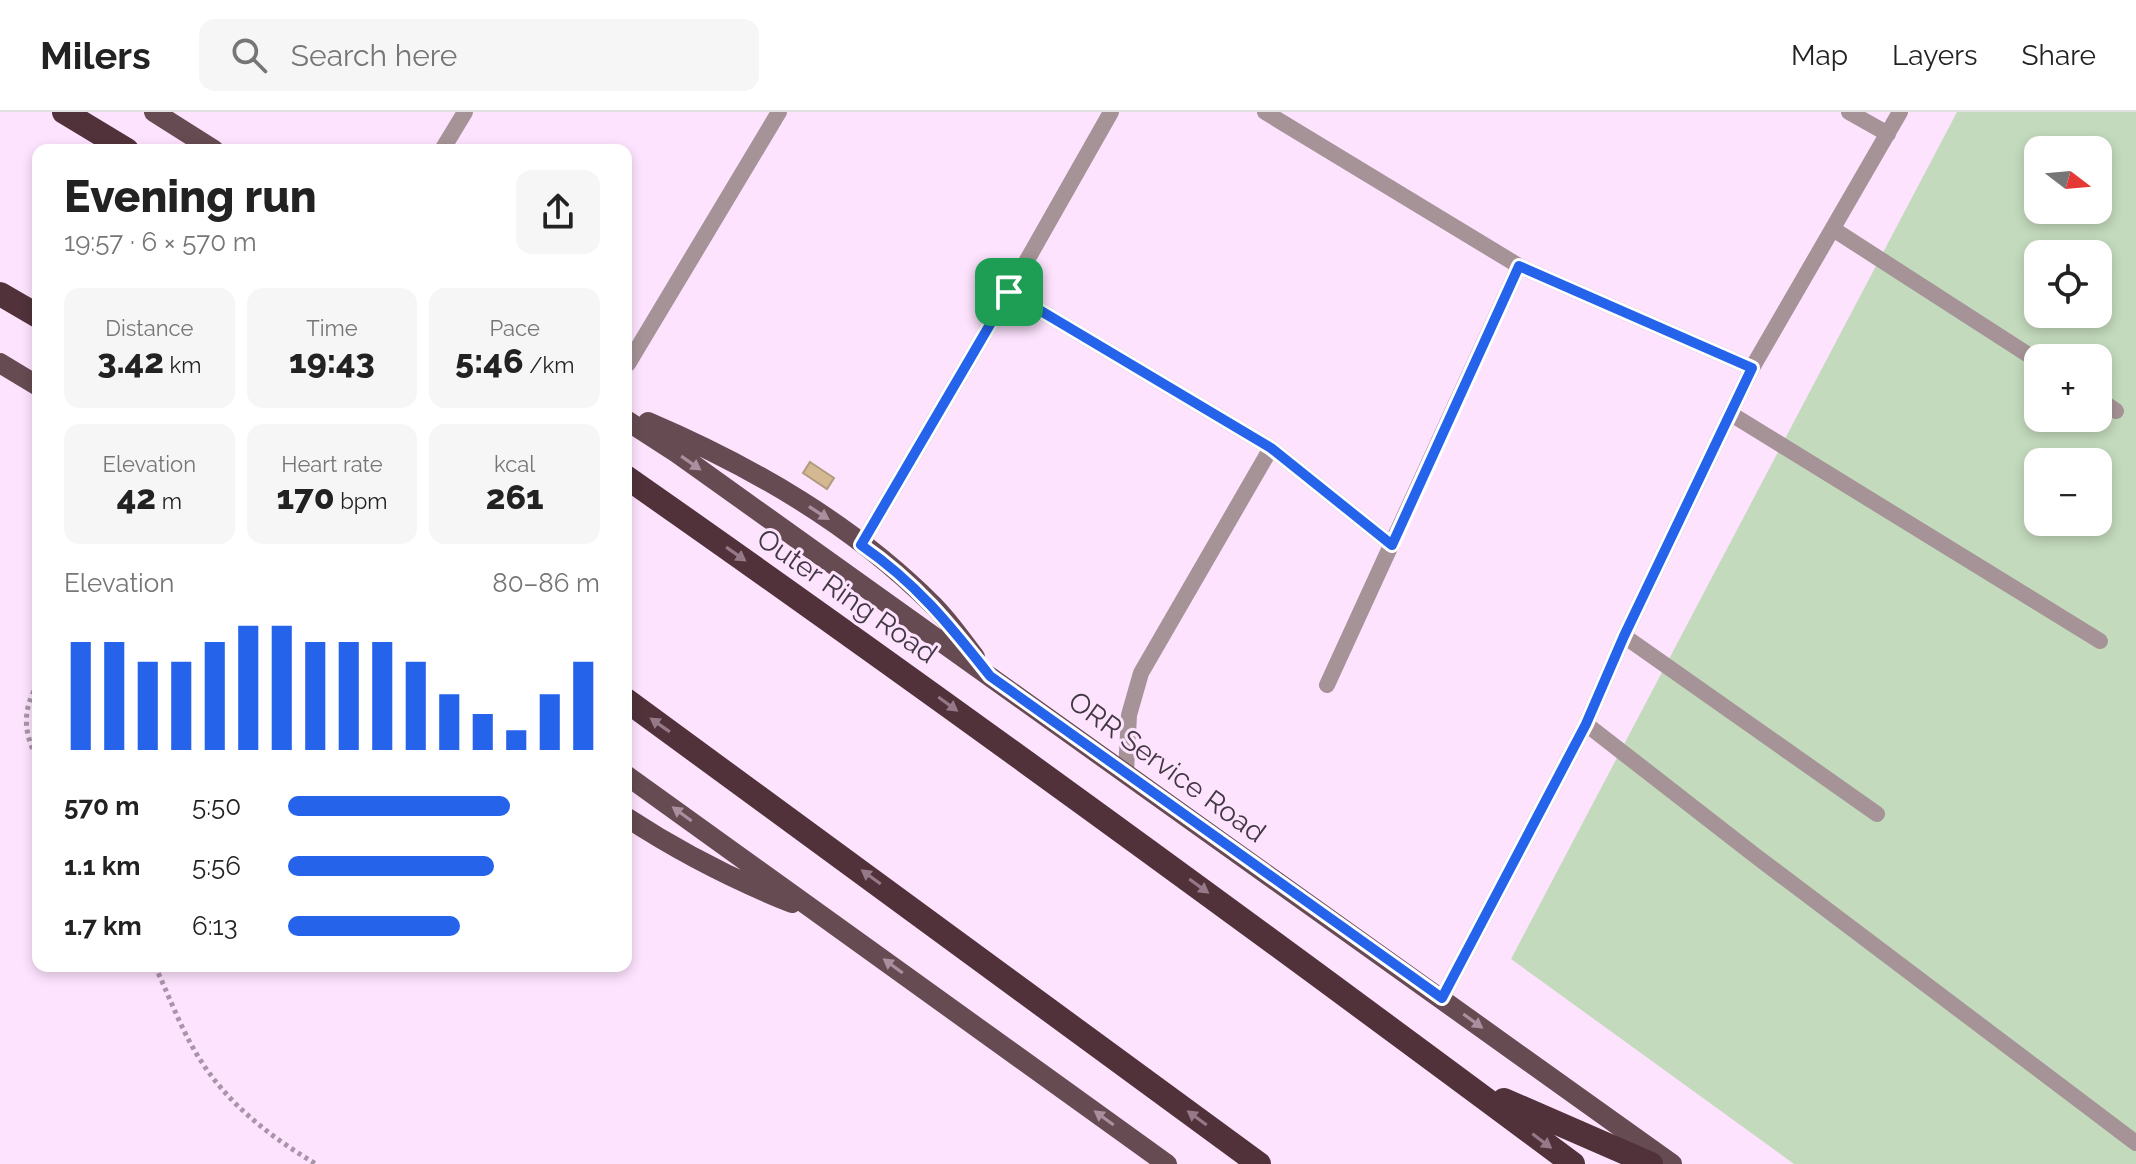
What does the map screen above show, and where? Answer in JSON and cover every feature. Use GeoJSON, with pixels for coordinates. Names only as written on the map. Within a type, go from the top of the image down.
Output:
{"type":"FeatureCollection","features":[{"type":"Feature","properties":{"kind":"highway"},"geometry":{"type":"LineString","coordinates":[[64,112],[117,144]]}},
{"type":"Feature","properties":{"kind":"highway"},"geometry":{"type":"LineString","coordinates":[[0,294],[32,313]]}},
{"type":"Feature","properties":{"kind":"highway","name":"Outer Ring Road"},"geometry":{"type":"LineString","coordinates":[[632,481],[1136,840],[1573,1164]]}},
{"type":"Feature","properties":{"kind":"highway"},"geometry":{"type":"LineString","coordinates":[[632,704],[1259,1164]]}},
{"type":"Feature","properties":{"kind":"highway"},"geometry":{"type":"LineString","coordinates":[[1465,1083],[1651,1164]]}},
{"type":"Feature","properties":{"kind":"main road"},"geometry":{"type":"LineString","coordinates":[[154,112],[205,144]]}},
{"type":"Feature","properties":{"kind":"main road"},"geometry":{"type":"LineString","coordinates":[[0,363],[32,382]]}},
{"type":"Feature","properties":{"kind":"main road"},"geometry":{"type":"LineString","coordinates":[[632,416],[703,446],[773,482],[835,523],[890,565],[936,608],[990,676]]}},
{"type":"Feature","properties":{"kind":"main road","name":"ORR Service Road"},"geometry":{"type":"LineString","coordinates":[[632,424],[1126,772],[1672,1164]]}},
{"type":"Feature","properties":{"kind":"main road"},"geometry":{"type":"LineString","coordinates":[[632,779],[1167,1164]]}},
{"type":"Feature","properties":{"kind":"main road"},"geometry":{"type":"LineString","coordinates":[[632,821],[751,886],[825,917]]}},
{"type":"Feature","properties":{"kind":"street"},"geometry":{"type":"LineString","coordinates":[[446,144],[465,112]]}},
{"type":"Feature","properties":{"kind":"street"},"geometry":{"type":"LineString","coordinates":[[632,357],[779,112]]}},
{"type":"Feature","properties":{"kind":"street"},"geometry":{"type":"LineString","coordinates":[[861,545],[1111,112]]}},
{"type":"Feature","properties":{"kind":"street"},"geometry":{"type":"LineString","coordinates":[[1265,112],[1519,266],[1752,368]]}},
{"type":"Feature","properties":{"kind":"street"},"geometry":{"type":"LineString","coordinates":[[1849,112],[1888,134]]}},
{"type":"Feature","properties":{"kind":"street"},"geometry":{"type":"LineString","coordinates":[[1442,998],[1586,724],[1624,636],[1752,368],[1900,112]]}},
{"type":"Feature","properties":{"kind":"street"},"geometry":{"type":"LineString","coordinates":[[1833,229],[2024,352]]}},
{"type":"Feature","properties":{"kind":"street"},"geometry":{"type":"LineString","coordinates":[[1327,685],[1519,266]]}},
{"type":"Feature","properties":{"kind":"street"},"geometry":{"type":"LineString","coordinates":[[1009,292],[1271,448],[1392,545]]}},
{"type":"Feature","properties":{"kind":"street"},"geometry":{"type":"LineString","coordinates":[[2112,408],[2116,411]]}},
{"type":"Feature","properties":{"kind":"street"},"geometry":{"type":"LineString","coordinates":[[1731,414],[2100,641]]}},
{"type":"Feature","properties":{"kind":"street"},"geometry":{"type":"LineString","coordinates":[[1126,772],[1129,715],[1141,673],[1271,448]]}},
{"type":"Feature","properties":{"kind":"street"},"geometry":{"type":"LineString","coordinates":[[1624,636],[1877,814]]}},
{"type":"Feature","properties":{"kind":"street"},"geometry":{"type":"LineString","coordinates":[[1586,724],[2136,1143]]}},
{"type":"Feature","properties":{"kind":"path"},"geometry":{"type":"LineString","coordinates":[[32,693],[26,732],[32,746]]}},
{"type":"Feature","properties":{"kind":"path"},"geometry":{"type":"LineString","coordinates":[[158,972],[201,1061],[221,1087],[255,1122],[316,1164]]}},
{"type":"Feature","properties":{"kind":"green space"},"geometry":{"type":"Polygon","coordinates":[[[1957,112],[2136,112],[2136,1164],[1794,1164],[1511,959],[1957,112]]]}},
{"type":"Feature","properties":{"kind":"building"},"geometry":{"type":"Polygon","coordinates":[[[810,462],[834,478],[827,489],[803,473],[810,462]]]}},
{"type":"Feature","properties":{"kind":"route"},"geometry":{"type":"LineString","coordinates":[[1519,266],[1752,368],[1624,636],[1586,724],[1442,998],[990,676],[936,608],[890,565],[861,545],[1009,292],[1271,448],[1392,545],[1519,266]]}}]}
